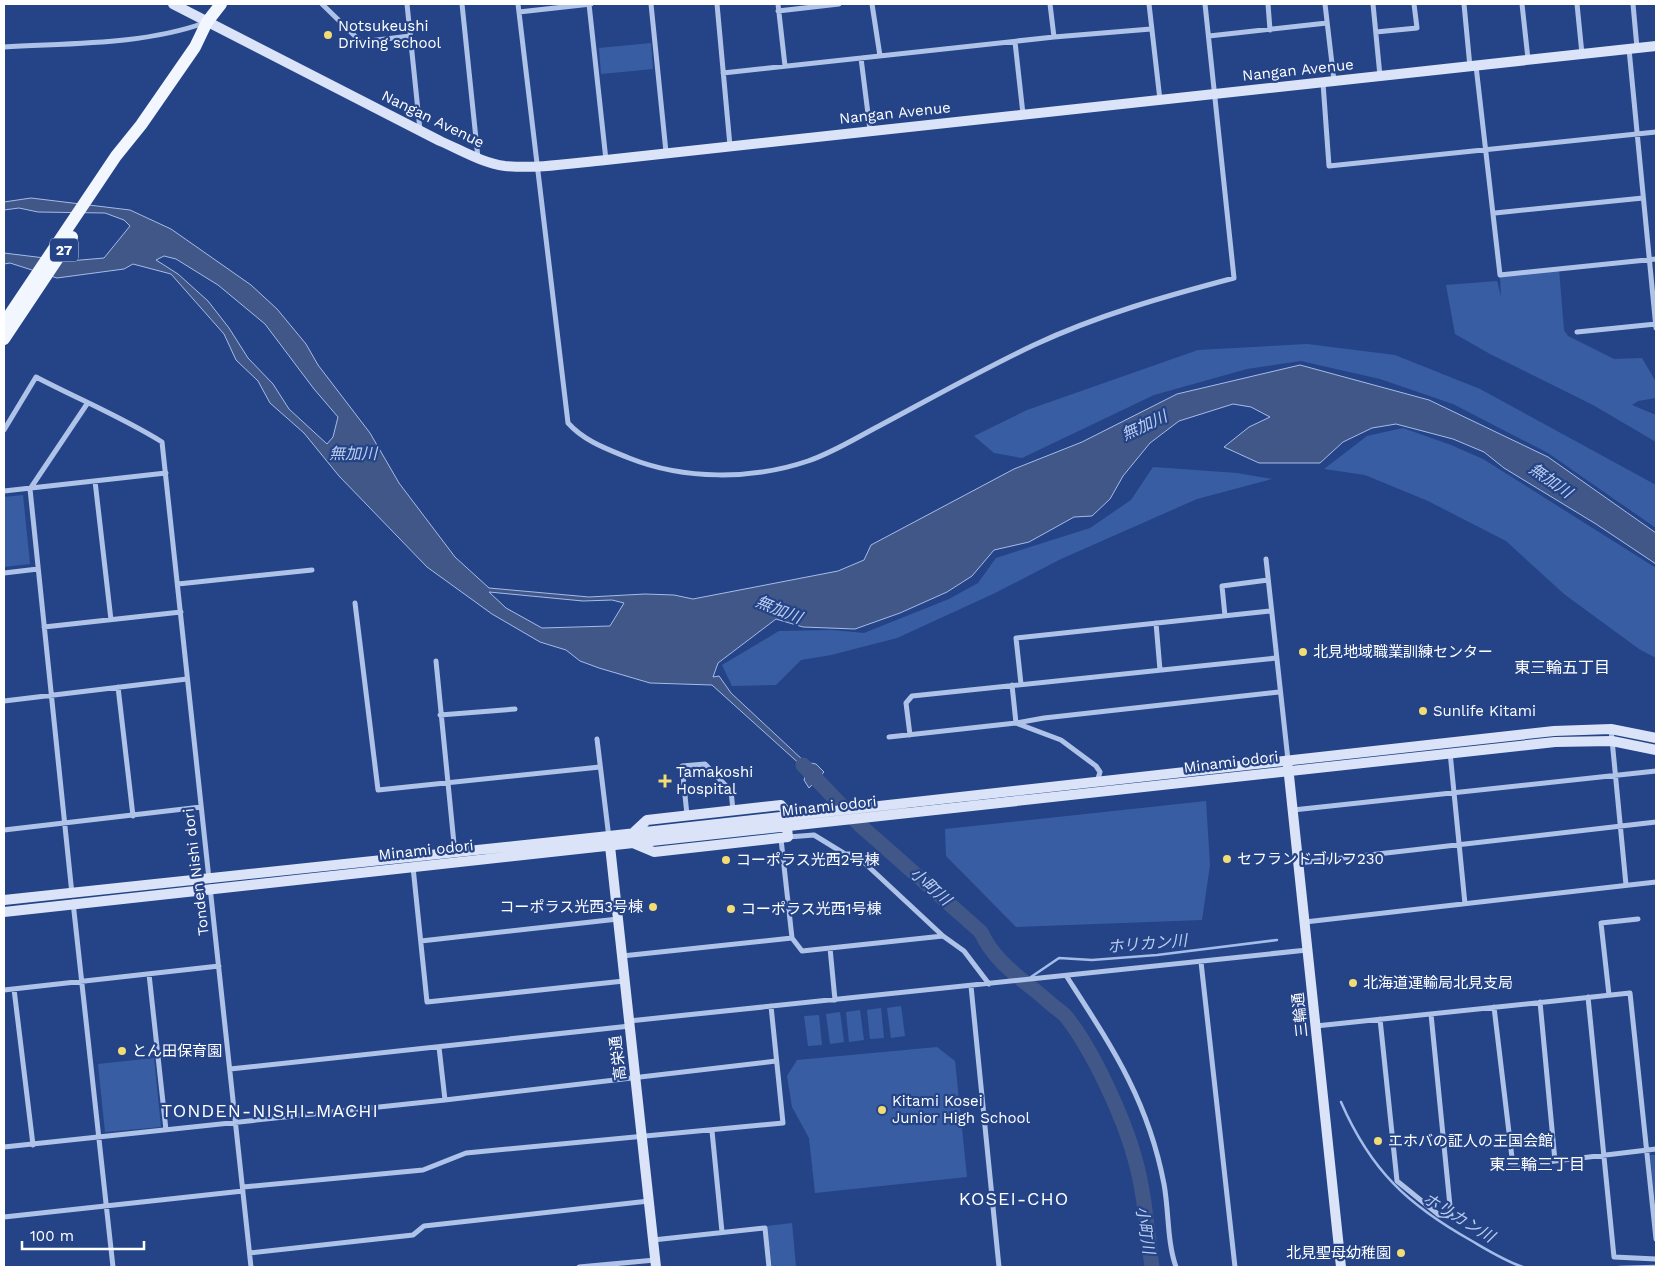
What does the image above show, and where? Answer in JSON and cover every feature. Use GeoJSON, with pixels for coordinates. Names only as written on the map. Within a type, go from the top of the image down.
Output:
{"type":"FeatureCollection","features":[{"type":"Feature","properties":{"kind":"main road","name":"27"},"geometry":{"type":"LineString","coordinates":[[4,339],[141,124],[195,47],[207,22],[221,4]]}},
{"type":"Feature","properties":{"kind":"main road","name":"27"},"geometry":{"type":"LineString","coordinates":[[4,323],[120,158]]}},
{"type":"Feature","properties":{"kind":"street","name":"Nangan Avenue"},"geometry":{"type":"LineString","coordinates":[[173,4],[478,159],[504,166],[537,166],[606,160],[1656,46]]}},
{"type":"Feature","properties":{"kind":"street"},"geometry":{"type":"LineString","coordinates":[[322,4],[361,42],[410,36]]}},
{"type":"Feature","properties":{"kind":"street"},"geometry":{"type":"LineString","coordinates":[[407,4],[420,130]]}},
{"type":"Feature","properties":{"kind":"street"},"geometry":{"type":"LineString","coordinates":[[462,4],[478,159]]}},
{"type":"Feature","properties":{"kind":"street"},"geometry":{"type":"LineString","coordinates":[[518,4],[568,423],[579,435],[649,466],[680,471],[727,474],[763,472],[808,461],[1034,345],[1105,315],[1234,278],[1205,4]]}},
{"type":"Feature","properties":{"kind":"street"},"geometry":{"type":"LineString","coordinates":[[519,12],[590,4],[606,160]]}},
{"type":"Feature","properties":{"kind":"street"},"geometry":{"type":"LineString","coordinates":[[652,4],[666,152]]}},
{"type":"Feature","properties":{"kind":"street"},"geometry":{"type":"LineString","coordinates":[[716,4],[730,146]]}},
{"type":"Feature","properties":{"kind":"street"},"geometry":{"type":"LineString","coordinates":[[778,4],[784,66]]}},
{"type":"Feature","properties":{"kind":"street"},"geometry":{"type":"LineString","coordinates":[[778,11],[839,4]]}},
{"type":"Feature","properties":{"kind":"street"},"geometry":{"type":"LineString","coordinates":[[872,4],[880,56]]}},
{"type":"Feature","properties":{"kind":"street"},"geometry":{"type":"LineString","coordinates":[[1050,4],[1054,37]]}},
{"type":"Feature","properties":{"kind":"street"},"geometry":{"type":"LineString","coordinates":[[1148,4],[1160,100]]}},
{"type":"Feature","properties":{"kind":"street"},"geometry":{"type":"LineString","coordinates":[[1268,4],[1270,30]]}},
{"type":"Feature","properties":{"kind":"street"},"geometry":{"type":"LineString","coordinates":[[1325,4],[1334,81]]}},
{"type":"Feature","properties":{"kind":"street"},"geometry":{"type":"LineString","coordinates":[[1373,4],[1380,76]]}},
{"type":"Feature","properties":{"kind":"street"},"geometry":{"type":"LineString","coordinates":[[1376,32],[1417,28],[1414,4]]}},
{"type":"Feature","properties":{"kind":"street"},"geometry":{"type":"LineString","coordinates":[[1464,4],[1487,150],[1500,275],[1656,259]]}},
{"type":"Feature","properties":{"kind":"street"},"geometry":{"type":"LineString","coordinates":[[1522,4],[1528,60]]}},
{"type":"Feature","properties":{"kind":"street"},"geometry":{"type":"LineString","coordinates":[[1577,4],[1582,54]]}},
{"type":"Feature","properties":{"kind":"street"},"geometry":{"type":"LineString","coordinates":[[1633,4],[1637,134],[1656,328]]}},
{"type":"Feature","properties":{"kind":"street"},"geometry":{"type":"LineString","coordinates":[[4,47],[128,39],[185,30],[207,22]]}},
{"type":"Feature","properties":{"kind":"street"},"geometry":{"type":"LineString","coordinates":[[1209,36],[1327,23]]}},
{"type":"Feature","properties":{"kind":"street"},"geometry":{"type":"LineString","coordinates":[[723,73],[1054,37],[1152,29]]}},
{"type":"Feature","properties":{"kind":"street"},"geometry":{"type":"LineString","coordinates":[[1015,42],[1023,114]]}},
{"type":"Feature","properties":{"kind":"street"},"geometry":{"type":"LineString","coordinates":[[861,58],[870,130]]}},
{"type":"Feature","properties":{"kind":"street"},"geometry":{"type":"LineString","coordinates":[[1323,83],[1329,166],[1656,132]]}},
{"type":"Feature","properties":{"kind":"street"},"geometry":{"type":"LineString","coordinates":[[1495,213],[1643,198]]}},
{"type":"Feature","properties":{"kind":"street"},"geometry":{"type":"LineString","coordinates":[[1576,332],[1656,324]]}},
{"type":"Feature","properties":{"kind":"street"},"geometry":{"type":"LineString","coordinates":[[4,430],[36,377],[87,404],[30,489],[64,823],[113,1267]]}},
{"type":"Feature","properties":{"kind":"street","name":"Tonden Nishi dori"},"geometry":{"type":"LineString","coordinates":[[87,404],[128,421],[162,442],[252,1267]]}},
{"type":"Feature","properties":{"kind":"street"},"geometry":{"type":"LineString","coordinates":[[4,491],[166,473]]}},
{"type":"Feature","properties":{"kind":"street"},"geometry":{"type":"LineString","coordinates":[[95,481],[111,620]]}},
{"type":"Feature","properties":{"kind":"street"},"geometry":{"type":"LineString","coordinates":[[1266,558],[1270,611],[1288,760]]}},
{"type":"Feature","properties":{"kind":"street"},"geometry":{"type":"LineString","coordinates":[[4,573],[38,570]]}},
{"type":"Feature","properties":{"kind":"street"},"geometry":{"type":"LineString","coordinates":[[178,584],[312,570]]}},
{"type":"Feature","properties":{"kind":"street"},"geometry":{"type":"LineString","coordinates":[[1225,616],[1222,586],[1268,580]]}},
{"type":"Feature","properties":{"kind":"street"},"geometry":{"type":"LineString","coordinates":[[355,603],[378,790],[600,767]]}},
{"type":"Feature","properties":{"kind":"street"},"geometry":{"type":"LineString","coordinates":[[1021,684],[1016,638],[1270,611]]}},
{"type":"Feature","properties":{"kind":"street"},"geometry":{"type":"LineString","coordinates":[[44,628],[181,612]]}},
{"type":"Feature","properties":{"kind":"street"},"geometry":{"type":"LineString","coordinates":[[1156,623],[1160,670]]}},
{"type":"Feature","properties":{"kind":"street"},"geometry":{"type":"LineString","coordinates":[[910,734],[906,703],[912,696],[1276,658]]}},
{"type":"Feature","properties":{"kind":"street"},"geometry":{"type":"LineString","coordinates":[[436,661],[455,856]]}},
{"type":"Feature","properties":{"kind":"street"},"geometry":{"type":"LineString","coordinates":[[4,701],[187,679]]}},
{"type":"Feature","properties":{"kind":"street"},"geometry":{"type":"LineString","coordinates":[[1012,685],[1016,724]]}},
{"type":"Feature","properties":{"kind":"street"},"geometry":{"type":"LineString","coordinates":[[118,688],[133,816]]}},
{"type":"Feature","properties":{"kind":"street"},"geometry":{"type":"LineString","coordinates":[[889,738],[910,734],[1016,724],[1044,718],[1279,692]]}},
{"type":"Feature","properties":{"kind":"street"},"geometry":{"type":"LineString","coordinates":[[440,715],[515,709]]}},
{"type":"Feature","properties":{"kind":"street"},"geometry":{"type":"LineString","coordinates":[[1016,724],[1061,740],[1081,754],[1100,772],[1097,782],[1098,793]]}},
{"type":"Feature","properties":{"kind":"street"},"geometry":{"type":"LineString","coordinates":[[1611,730],[1626,886]]}},
{"type":"Feature","properties":{"kind":"street","name":"Minami odori"},"geometry":{"type":"LineString","coordinates":[[4,900],[209,878],[609,841],[1006,797],[1097,782],[1554,731],[1611,730],[1656,738]]}},
{"type":"Feature","properties":{"kind":"street"},"geometry":{"type":"LineString","coordinates":[[597,739],[609,841]]}},
{"type":"Feature","properties":{"kind":"street","name":"Minami odori"},"geometry":{"type":"LineString","coordinates":[[1006,797],[1098,793],[1555,742],[1612,741],[1656,750]]}},
{"type":"Feature","properties":{"kind":"street"},"geometry":{"type":"LineString","coordinates":[[1449,742],[1461,843],[1465,904]]}},
{"type":"Feature","properties":{"kind":"street","name":"三輪通"},"geometry":{"type":"LineString","coordinates":[[1288,760],[1341,1267]]}},
{"type":"Feature","properties":{"kind":"street"},"geometry":{"type":"LineString","coordinates":[[687,816],[682,766],[705,764],[731,791],[733,810]]}},
{"type":"Feature","properties":{"kind":"street"},"geometry":{"type":"LineString","coordinates":[[1293,810],[1454,791],[1656,771]]}},
{"type":"Feature","properties":{"kind":"street"},"geometry":{"type":"LineString","coordinates":[[943,936],[802,951],[792,938],[785,838],[785,810],[781,805],[647,820],[633,838],[654,852],[785,838],[814,835],[845,854],[854,854],[943,936],[964,952],[989,984]]}},
{"type":"Feature","properties":{"kind":"street"},"geometry":{"type":"LineString","coordinates":[[4,830],[201,807]]}},
{"type":"Feature","properties":{"kind":"street"},"geometry":{"type":"LineString","coordinates":[[1299,863],[1656,822]]}},
{"type":"Feature","properties":{"kind":"street","name":"高栄通"},"geometry":{"type":"LineString","coordinates":[[609,841],[656,1264]]}},
{"type":"Feature","properties":{"kind":"street","name":"Minami odori"},"geometry":{"type":"LineString","coordinates":[[4,912],[413,867],[455,856]]}},
{"type":"Feature","properties":{"kind":"street"},"geometry":{"type":"LineString","coordinates":[[413,867],[427,1002],[625,981]]}},
{"type":"Feature","properties":{"kind":"street"},"geometry":{"type":"LineString","coordinates":[[1305,922],[1656,882]]}},
{"type":"Feature","properties":{"kind":"street"},"geometry":{"type":"LineString","coordinates":[[421,941],[618,919]]}},
{"type":"Feature","properties":{"kind":"street"},"geometry":{"type":"LineString","coordinates":[[1609,995],[1601,923],[1638,919]]}},
{"type":"Feature","properties":{"kind":"street"},"geometry":{"type":"LineString","coordinates":[[622,956],[792,938]]}},
{"type":"Feature","properties":{"kind":"street"},"geometry":{"type":"LineString","coordinates":[[830,948],[835,1000]]}},
{"type":"Feature","properties":{"kind":"street"},"geometry":{"type":"LineString","coordinates":[[230,1069],[438,1047],[770,1006],[1067,977],[1308,950]]}},
{"type":"Feature","properties":{"kind":"street"},"geometry":{"type":"LineString","coordinates":[[1202,962],[1235,1267]]}},
{"type":"Feature","properties":{"kind":"street"},"geometry":{"type":"LineString","coordinates":[[4,990],[219,966]]}},
{"type":"Feature","properties":{"kind":"street"},"geometry":{"type":"LineString","coordinates":[[149,974],[166,1130]]}},
{"type":"Feature","properties":{"kind":"street"},"geometry":{"type":"LineString","coordinates":[[1067,977],[1118,1056],[1145,1114],[1164,1183],[1176,1267]]}},
{"type":"Feature","properties":{"kind":"street"},"geometry":{"type":"LineString","coordinates":[[971,986],[999,1267]]}},
{"type":"Feature","properties":{"kind":"street"},"geometry":{"type":"LineString","coordinates":[[14,989],[33,1145]]}},
{"type":"Feature","properties":{"kind":"street"},"geometry":{"type":"LineString","coordinates":[[1316,1026],[1630,993],[1656,1239]]}},
{"type":"Feature","properties":{"kind":"street"},"geometry":{"type":"LineString","coordinates":[[1588,997],[1614,1257],[1656,1259]]}},
{"type":"Feature","properties":{"kind":"street"},"geometry":{"type":"LineString","coordinates":[[1540,1002],[1556,1161]]}},
{"type":"Feature","properties":{"kind":"street"},"geometry":{"type":"LineString","coordinates":[[4,1217],[423,1170],[466,1153],[783,1123],[770,1006]]}},
{"type":"Feature","properties":{"kind":"street"},"geometry":{"type":"LineString","coordinates":[[1494,1007],[1513,1166],[1656,1149]]}},
{"type":"Feature","properties":{"kind":"street"},"geometry":{"type":"LineString","coordinates":[[1380,1020],[1397,1181],[1439,1215],[1451,1216],[1431,1014]]}},
{"type":"Feature","properties":{"kind":"street"},"geometry":{"type":"LineString","coordinates":[[438,1047],[445,1100]]}},
{"type":"Feature","properties":{"kind":"street"},"geometry":{"type":"LineString","coordinates":[[4,1147],[445,1100],[776,1061]]}},
{"type":"Feature","properties":{"kind":"street"},"geometry":{"type":"LineString","coordinates":[[712,1131],[722,1232]]}},
{"type":"Feature","properties":{"kind":"street"},"geometry":{"type":"LineString","coordinates":[[250,1253],[413,1235],[424,1226],[649,1201]]}},
{"type":"Feature","properties":{"kind":"street"},"geometry":{"type":"LineString","coordinates":[[653,1240],[765,1228],[769,1267]]}},
{"type":"Feature","properties":{"kind":"street"},"geometry":{"type":"LineString","coordinates":[[579,1267],[656,1264]]}},
{"type":"Feature","properties":{"kind":"shaded area"},"geometry":{"type":"Polygon","coordinates":[[[651,43],[653,69],[601,74],[599,48],[651,43]]]}},
{"type":"Feature","properties":{"kind":"shaded area"},"geometry":{"type":"Polygon","coordinates":[[[1559,269],[1564,330],[1568,336],[1614,359],[1642,358],[1656,382],[1656,398],[1638,401],[1632,405],[1656,415],[1656,442],[1593,405],[1490,354],[1455,334],[1446,285],[1497,281],[1501,297],[1500,275],[1559,269]]]}},
{"type":"Feature","properties":{"kind":"shaded area"},"geometry":{"type":"Polygon","coordinates":[[[1307,344],[1395,355],[1480,389],[1656,485],[1656,528],[1548,453],[1453,404],[1380,379],[1301,361],[1247,369],[1154,395],[1022,458],[994,453],[974,436],[1027,410],[1198,350],[1307,344]]]}},
{"type":"Feature","properties":{"kind":"shaded area"},"geometry":{"type":"Polygon","coordinates":[[[1403,428],[1483,459],[1656,568],[1656,658],[1639,649],[1564,594],[1506,541],[1428,501],[1365,475],[1324,469],[1367,436],[1403,428]]]}},
{"type":"Feature","properties":{"kind":"shaded area"},"geometry":{"type":"Polygon","coordinates":[[[1153,467],[1237,473],[1272,479],[1197,499],[1061,559],[993,594],[897,638],[831,655],[801,660],[776,685],[732,686],[722,665],[779,631],[832,630],[864,633],[949,599],[978,583],[996,558],[1090,528],[1131,500],[1153,467]]]}},
{"type":"Feature","properties":{"kind":"shaded area"},"geometry":{"type":"Polygon","coordinates":[[[23,495],[30,564],[4,567],[4,497],[23,495]]]}},
{"type":"Feature","properties":{"kind":"shaded area"},"geometry":{"type":"Polygon","coordinates":[[[1206,801],[1210,865],[1202,920],[1016,927],[946,856],[945,829],[1206,801]]]}},
{"type":"Feature","properties":{"kind":"shaded area"},"geometry":{"type":"Polygon","coordinates":[[[901,1006],[905,1036],[891,1038],[887,1008],[901,1006]]]}},
{"type":"Feature","properties":{"kind":"shaded area"},"geometry":{"type":"Polygon","coordinates":[[[881,1008],[884,1038],[870,1039],[867,1010],[881,1008]]]}},
{"type":"Feature","properties":{"kind":"shaded area"},"geometry":{"type":"Polygon","coordinates":[[[860,1010],[864,1040],[849,1042],[846,1012],[860,1010]]]}},
{"type":"Feature","properties":{"kind":"shaded area"},"geometry":{"type":"Polygon","coordinates":[[[840,1012],[844,1042],[830,1044],[826,1014],[840,1012]]]}},
{"type":"Feature","properties":{"kind":"shaded area"},"geometry":{"type":"Polygon","coordinates":[[[819,1015],[822,1045],[808,1046],[804,1016],[819,1015]]]}},
{"type":"Feature","properties":{"kind":"shaded area"},"geometry":{"type":"Polygon","coordinates":[[[937,1047],[955,1061],[967,1177],[815,1193],[809,1138],[792,1107],[787,1076],[797,1060],[937,1047]]]}},
{"type":"Feature","properties":{"kind":"shaded area"},"geometry":{"type":"Polygon","coordinates":[[[154,1058],[161,1127],[105,1132],[98,1064],[154,1058]]]}},
{"type":"Feature","properties":{"kind":"shaded area"},"geometry":{"type":"Polygon","coordinates":[[[1650,1155],[1656,1155],[1656,1204],[1655,1204],[1650,1155]]]}},
{"type":"Feature","properties":{"kind":"shaded area"},"geometry":{"type":"Polygon","coordinates":[[[792,1223],[796,1267],[772,1267],[767,1226],[792,1223]]]}},
{"type":"Feature","properties":{"kind":"water","name":"無加川"},"geometry":{"type":"Polygon","coordinates":[[[31,198],[130,210],[171,229],[251,285],[277,309],[306,344],[318,365],[370,433],[399,483],[455,557],[489,588],[589,597],[645,594],[674,595],[693,599],[838,571],[864,560],[871,545],[1014,469],[1082,442],[1177,394],[1300,365],[1429,400],[1548,457],[1656,533],[1656,564],[1596,524],[1504,468],[1484,452],[1453,439],[1396,424],[1372,428],[1343,442],[1320,463],[1259,463],[1224,447],[1249,427],[1270,417],[1251,407],[1233,404],[1179,421],[1150,443],[1123,476],[1110,499],[1092,516],[1074,517],[1029,542],[994,550],[972,576],[947,592],[900,613],[855,629],[803,627],[776,619],[718,663],[713,677],[719,676],[731,693],[805,762],[816,764],[824,772],[809,788],[804,780],[806,774],[803,767],[712,685],[650,683],[580,661],[566,650],[540,642],[492,614],[427,567],[339,476],[304,433],[270,403],[258,381],[236,360],[224,334],[171,274],[133,264],[124,269],[57,278],[10,263],[4,264],[4,253],[69,261],[104,258],[130,226],[124,220],[105,213],[38,212],[19,208],[4,210],[4,202],[31,198]],[[164,256],[156,260],[178,274],[208,301],[229,328],[248,358],[273,384],[289,409],[327,444],[333,437],[338,417],[314,389],[265,324],[218,285],[176,259],[164,256]],[[489,592],[506,608],[542,628],[610,626],[624,603],[612,600],[583,601],[489,592]]]}},
{"type":"Feature","properties":{"kind":"waterway","name":"小町川"},"geometry":{"type":"LineString","coordinates":[[803,765],[861,826],[981,932],[994,954],[1064,1015],[1078,1033],[1107,1086],[1130,1143],[1141,1186],[1152,1267]]}},
{"type":"Feature","properties":{"kind":"waterway","name":"ホリカン川"},"geometry":{"type":"LineString","coordinates":[[1028,979],[1059,958],[1092,960],[1157,955],[1277,940]]}},
{"type":"Feature","properties":{"kind":"waterway","name":"ホリカン川"},"geometry":{"type":"LineString","coordinates":[[1341,1102],[1365,1148],[1379,1167],[1410,1199],[1449,1228],[1497,1256],[1523,1267]]}},
{"type":"Feature","properties":{"kind":"waterway","name":"ホリカン川"},"geometry":{"type":"LineString","coordinates":[[1619,1267],[1656,1266]]}},
{"type":"Feature","properties":{"kind":"place","name":"Notsukeushi Driving school"},"geometry":{"type":"Point","coordinates":[328,35]}},
{"type":"Feature","properties":{"kind":"place","name":"北見地域職業訓練センター"},"geometry":{"type":"Point","coordinates":[1303,652]}},
{"type":"Feature","properties":{"kind":"place","name":"Sunlife Kitami"},"geometry":{"type":"Point","coordinates":[1423,711]}},
{"type":"Feature","properties":{"kind":"place","name":"Tamakoshi Hospital"},"geometry":{"type":"Point","coordinates":[665,781]}},
{"type":"Feature","properties":{"kind":"place","name":"セフランドゴルフ230"},"geometry":{"type":"Point","coordinates":[1227,859]}},
{"type":"Feature","properties":{"kind":"place","name":"コーポラス光西2号棟"},"geometry":{"type":"Point","coordinates":[726,860]}},
{"type":"Feature","properties":{"kind":"place","name":"コーポラス光西3号棟"},"geometry":{"type":"Point","coordinates":[653,907]}},
{"type":"Feature","properties":{"kind":"place","name":"コーポラス光西1号棟"},"geometry":{"type":"Point","coordinates":[731,909]}},
{"type":"Feature","properties":{"kind":"place","name":"北海道運輸局北見支局"},"geometry":{"type":"Point","coordinates":[1353,983]}},
{"type":"Feature","properties":{"kind":"place","name":"とん田保育園"},"geometry":{"type":"Point","coordinates":[122,1051]}},
{"type":"Feature","properties":{"kind":"place","name":"Kitami Kosei Junior High School"},"geometry":{"type":"Point","coordinates":[882,1110]}},
{"type":"Feature","properties":{"kind":"place","name":"エホバの証人の王国会館"},"geometry":{"type":"Point","coordinates":[1378,1141]}},
{"type":"Feature","properties":{"kind":"place","name":"北見聖母幼稚園"},"geometry":{"type":"Point","coordinates":[1401,1253]}},
{"type":"Feature","properties":{"kind":"district","name":"東三輪五丁目"},"geometry":{"type":"Point","coordinates":[1562,667]}},
{"type":"Feature","properties":{"kind":"district","name":"TONDEN-NISHI-MACHI"},"geometry":{"type":"Point","coordinates":[270,1111]}},
{"type":"Feature","properties":{"kind":"district","name":"東三輪三丁目"},"geometry":{"type":"Point","coordinates":[1537,1164]}},
{"type":"Feature","properties":{"kind":"district","name":"KOSEI-CHO"},"geometry":{"type":"Point","coordinates":[1014,1199]}}]}
